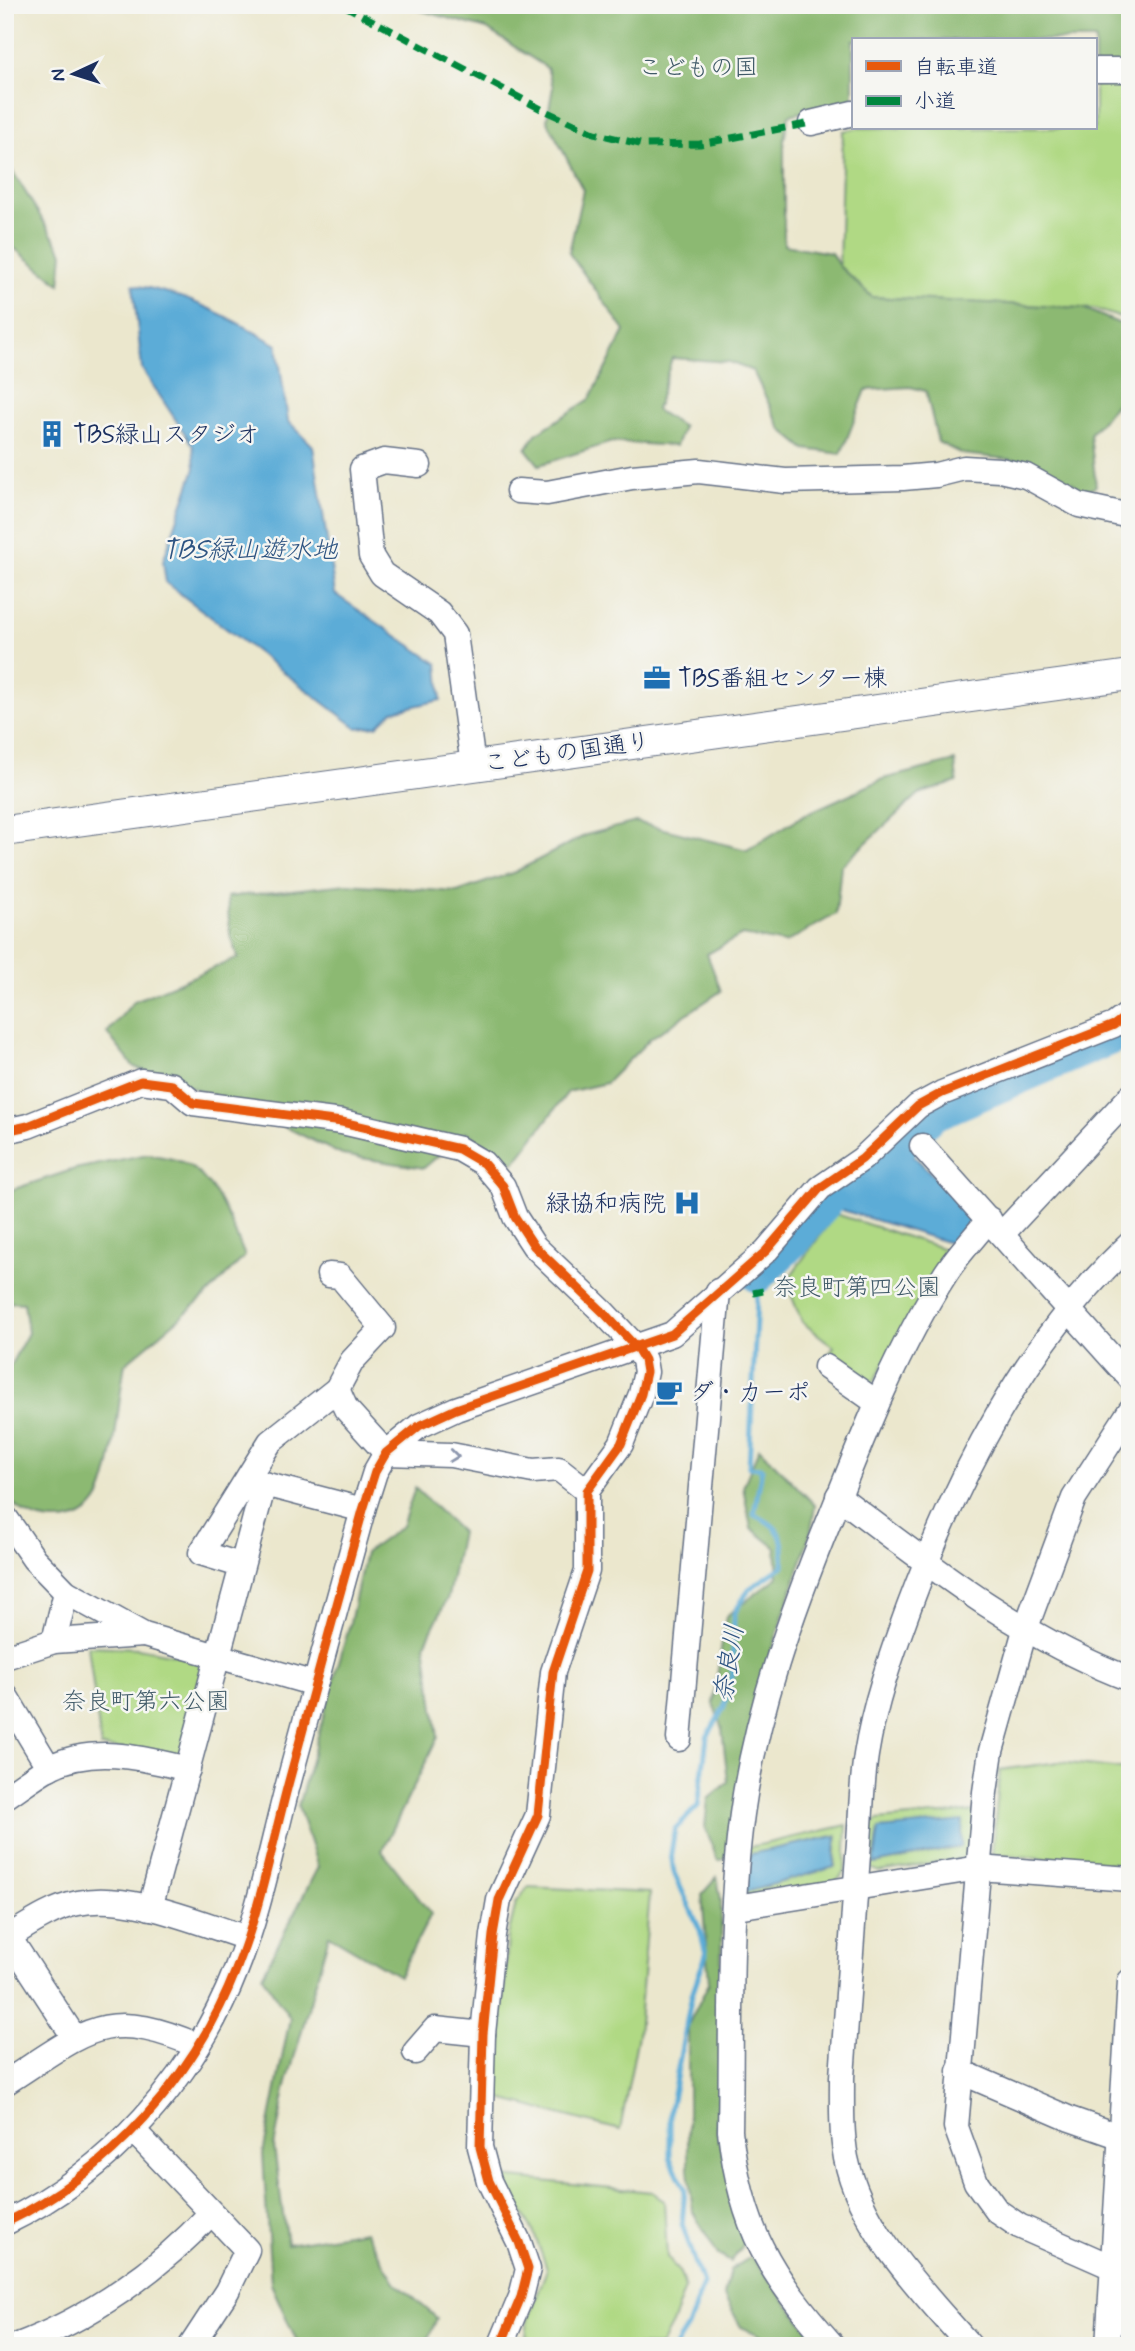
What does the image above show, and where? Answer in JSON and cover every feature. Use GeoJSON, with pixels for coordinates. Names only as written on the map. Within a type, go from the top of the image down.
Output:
{"type":"FeatureCollection","features":[{"type":"Feature","properties":{"kind":"main road","name":"こどもの国通り"},"geometry":{"type":"LineString","coordinates":[[5,831],[1130,675]]}},
{"type":"Feature","properties":{"kind":"street"},"geometry":{"type":"LineString","coordinates":[[1096,70],[1130,70]]}},
{"type":"Feature","properties":{"kind":"street"},"geometry":{"type":"LineString","coordinates":[[811,123],[852,113]]}},
{"type":"Feature","properties":{"kind":"street"},"geometry":{"type":"LineString","coordinates":[[419,465],[384,461],[362,470],[372,556],[382,575],[439,612],[455,634],[473,765]]}},
{"type":"Feature","properties":{"kind":"street"},"geometry":{"type":"LineString","coordinates":[[519,491],[547,493],[632,477],[699,471],[798,481],[903,478],[936,475],[964,468],[1000,470],[1026,476],[1079,505],[1130,516]]}},
{"type":"Feature","properties":{"kind":"street"},"geometry":{"type":"LineString","coordinates":[[5,2223],[72,2182],[133,2130],[162,2098],[198,2046],[226,1995],[247,1938],[363,1510],[375,1472],[386,1453],[419,1426],[456,1409],[672,1334],[766,1251],[820,1188],[862,1159],[918,1106],[942,1093],[1114,1025],[1130,1013]]}},
{"type":"Feature","properties":{"kind":"street"},"geometry":{"type":"LineString","coordinates":[[5,1131],[28,1126],[141,1081],[172,1084],[193,1103],[342,1122],[459,1150],[483,1163],[503,1186],[515,1217],[534,1246],[637,1348],[646,1372],[641,1394],[621,1444],[587,1491],[587,1571],[553,1672],[538,1815],[499,1900],[483,2034],[480,2147],[489,2181],[528,2269],[521,2297],[502,2342],[510,2346]]}},
{"type":"Feature","properties":{"kind":"street"},"geometry":{"type":"LineString","coordinates":[[833,2346],[791,2298],[760,2249],[748,2222],[740,2192],[730,2131],[736,1907],[742,1814],[758,1734],[780,1653],[838,1496],[877,1402],[947,1273],[1130,1097]]}},
{"type":"Feature","properties":{"kind":"street"},"geometry":{"type":"LineString","coordinates":[[922,1146],[1130,1378]]}},
{"type":"Feature","properties":{"kind":"street"},"geometry":{"type":"LineString","coordinates":[[970,2346],[883,2241],[846,2160],[841,2116],[842,2077],[866,1756],[877,1699],[926,1562],[979,1447],[1029,1364],[1070,1309],[1130,1244]]}},
{"type":"Feature","properties":{"kind":"street"},"geometry":{"type":"LineString","coordinates":[[240,1565],[201,1553],[270,1442],[337,1389],[352,1361],[383,1328],[340,1276],[329,1275]]}},
{"type":"Feature","properties":{"kind":"street"},"geometry":{"type":"LineString","coordinates":[[678,1739],[718,1292]]}},
{"type":"Feature","properties":{"kind":"street"},"geometry":{"type":"LineString","coordinates":[[826,1367],[877,1402]]}},
{"type":"Feature","properties":{"kind":"street"},"geometry":{"type":"LineString","coordinates":[[337,1389],[346,1409],[386,1453],[451,1455],[533,1471],[559,1469],[587,1491]]}},
{"type":"Feature","properties":{"kind":"street"},"geometry":{"type":"LineString","coordinates":[[1112,2267],[1019,2226],[997,2211],[976,2182],[956,2127],[959,2071],[991,1751],[1025,1630],[1074,1498],[1130,1411]]}},
{"type":"Feature","properties":{"kind":"street"},"geometry":{"type":"LineString","coordinates":[[150,1908],[216,1654],[264,1485],[363,1510]]}},
{"type":"Feature","properties":{"kind":"street"},"geometry":{"type":"LineString","coordinates":[[838,1496],[926,1562],[1025,1630],[1077,1657],[1130,1679]]}},
{"type":"Feature","properties":{"kind":"street"},"geometry":{"type":"LineString","coordinates":[[5,1517],[34,1559],[66,1592],[144,1635],[315,1684]]}},
{"type":"Feature","properties":{"kind":"street"},"geometry":{"type":"LineString","coordinates":[[54,1641],[66,1592]]}},
{"type":"Feature","properties":{"kind":"street"},"geometry":{"type":"LineString","coordinates":[[5,1657],[54,1641],[144,1635]]}},
{"type":"Feature","properties":{"kind":"street"},"geometry":{"type":"LineString","coordinates":[[5,1695],[49,1768]]}},
{"type":"Feature","properties":{"kind":"street"},"geometry":{"type":"LineString","coordinates":[[5,1797],[49,1768],[96,1754],[146,1759],[188,1769]]}},
{"type":"Feature","properties":{"kind":"street"},"geometry":{"type":"LineString","coordinates":[[736,1907],[979,1868],[1130,1879]]}},
{"type":"Feature","properties":{"kind":"street"},"geometry":{"type":"LineString","coordinates":[[74,2037],[6,1935],[53,1910],[79,1902],[102,1900],[150,1908],[247,1938]]}},
{"type":"Feature","properties":{"kind":"street"},"geometry":{"type":"LineString","coordinates":[[1108,2346],[1112,2267],[1125,2138],[1130,1981]]}},
{"type":"Feature","properties":{"kind":"street"},"geometry":{"type":"LineString","coordinates":[[5,2082],[74,2037],[100,2026],[127,2024],[164,2031],[198,2046]]}},
{"type":"Feature","properties":{"kind":"street"},"geometry":{"type":"LineString","coordinates":[[415,2052],[435,2029],[483,2034]]}},
{"type":"Feature","properties":{"kind":"street"},"geometry":{"type":"LineString","coordinates":[[959,2071],[1070,2119],[1125,2138]]}},
{"type":"Feature","properties":{"kind":"street"},"geometry":{"type":"LineString","coordinates":[[133,2130],[247,2250],[227,2291],[191,2346]]}},
{"type":"Feature","properties":{"kind":"street"},"geometry":{"type":"LineString","coordinates":[[16,2346],[116,2294],[191,2235],[211,2213]]}},
{"type":"Feature","properties":{"kind":"green space","name":"こどもの国"},"geometry":{"type":"Polygon","coordinates":[[[401,5],[1130,5],[1130,68],[1096,71],[1096,38],[852,38],[852,101],[789,115],[784,140],[784,245],[831,253],[839,266],[872,297],[1083,308],[1130,328],[1130,400],[1118,402],[1090,434],[1096,486],[1083,492],[1072,482],[1024,461],[962,454],[938,442],[926,391],[910,387],[866,390],[841,454],[805,449],[781,429],[753,371],[729,362],[672,358],[656,410],[683,427],[676,446],[612,442],[539,465],[526,449],[536,434],[590,399],[625,331],[569,253],[583,190],[547,120],[553,87],[547,68],[487,29],[401,5]]]}},
{"type":"Feature","properties":{"kind":"green space"},"geometry":{"type":"Polygon","coordinates":[[[1096,85],[1130,85],[1130,321],[1095,309],[872,297],[839,266],[843,131],[1096,130],[1096,85]]]}},
{"type":"Feature","properties":{"kind":"green space"},"geometry":{"type":"Polygon","coordinates":[[[5,159],[63,253],[60,284],[5,241],[5,159]]]}},
{"type":"Feature","properties":{"kind":"green space"},"geometry":{"type":"Polygon","coordinates":[[[955,761],[957,782],[919,794],[841,866],[836,914],[785,943],[742,935],[707,954],[721,991],[651,1038],[606,1083],[568,1092],[514,1163],[466,1132],[424,1168],[342,1155],[243,1106],[134,1067],[107,1033],[134,1001],[238,958],[230,934],[227,897],[347,884],[457,892],[515,872],[586,835],[636,822],[747,850],[804,815],[883,779],[955,761]]]}},
{"type":"Feature","properties":{"kind":"green space"},"geometry":{"type":"Polygon","coordinates":[[[148,1154],[182,1162],[207,1182],[229,1218],[245,1256],[207,1295],[125,1364],[109,1468],[96,1503],[87,1512],[63,1521],[34,1517],[21,1510],[5,1495],[5,1375],[28,1333],[24,1303],[5,1302],[5,1192],[75,1169],[148,1154]]]}},
{"type":"Feature","properties":{"kind":"green space","name":"奈良町第四公園"},"geometry":{"type":"Polygon","coordinates":[[[836,1214],[951,1251],[871,1386],[828,1355],[834,1347],[802,1322],[786,1282],[836,1214]]]}},
{"type":"Feature","properties":{"kind":"green space"},"geometry":{"type":"Polygon","coordinates":[[[759,1448],[815,1505],[811,1531],[764,1674],[727,1858],[718,1861],[705,1827],[708,1799],[728,1782],[722,1729],[713,1703],[726,1616],[778,1577],[776,1548],[751,1528],[743,1487],[759,1448]]]}},
{"type":"Feature","properties":{"kind":"green space"},"geometry":{"type":"Polygon","coordinates":[[[415,1488],[461,1532],[448,1597],[425,1644],[438,1737],[382,1851],[431,1914],[399,1976],[329,1935],[285,2090],[274,2147],[287,2244],[365,2231],[395,2282],[437,2318],[425,2346],[299,2346],[271,2284],[263,2154],[290,2018],[262,1976],[318,1867],[298,1806],[350,1623],[365,1553],[402,1526],[415,1488]]]}},
{"type":"Feature","properties":{"kind":"green space","name":"奈良町第六公園"},"geometry":{"type":"Polygon","coordinates":[[[88,1646],[138,1648],[202,1660],[206,1670],[184,1756],[101,1747],[88,1646]]]}},
{"type":"Feature","properties":{"kind":"green space"},"geometry":{"type":"Polygon","coordinates":[[[1059,1762],[1130,1770],[1119,1864],[992,1854],[1000,1770],[1059,1762]]]}},
{"type":"Feature","properties":{"kind":"green space"},"geometry":{"type":"Polygon","coordinates":[[[976,1811],[973,1852],[967,1858],[879,1872],[868,1867],[872,1825],[877,1820],[976,1811]],[[879,1829],[875,1864],[961,1847],[879,1829]]]}},
{"type":"Feature","properties":{"kind":"green space"},"geometry":{"type":"Polygon","coordinates":[[[847,1825],[845,1872],[836,1882],[746,1898],[746,1848],[847,1825]],[[837,1835],[750,1854],[747,1892],[835,1867],[837,1835]]]}},
{"type":"Feature","properties":{"kind":"green space"},"geometry":{"type":"Polygon","coordinates":[[[717,1877],[721,1900],[722,2020],[717,2133],[746,2241],[731,2262],[718,2255],[693,2212],[688,2170],[688,2025],[709,1983],[702,1894],[717,1877]]]}},
{"type":"Feature","properties":{"kind":"green space"},"geometry":{"type":"Polygon","coordinates":[[[528,1887],[650,1893],[638,2035],[620,2130],[497,2098],[508,1936],[516,1903],[528,1887]]]}},
{"type":"Feature","properties":{"kind":"green space"},"geometry":{"type":"Polygon","coordinates":[[[502,2177],[652,2192],[664,2200],[667,2257],[680,2273],[685,2288],[672,2324],[660,2346],[543,2346],[526,2336],[528,2320],[547,2269],[533,2231],[502,2177]]]}},
{"type":"Feature","properties":{"kind":"green space"},"geometry":{"type":"Polygon","coordinates":[[[751,2257],[821,2346],[767,2346],[760,2335],[741,2327],[724,2296],[730,2270],[751,2257]]]}},
{"type":"Feature","properties":{"kind":"water","name":"TBS緑山遊水地"},"geometry":{"type":"Polygon","coordinates":[[[133,285],[190,300],[277,345],[288,421],[313,446],[335,594],[438,664],[441,700],[393,711],[377,726],[357,728],[166,583],[163,561],[195,468],[193,446],[142,369],[133,285]]]}},
{"type":"Feature","properties":{"kind":"water"},"geometry":{"type":"Polygon","coordinates":[[[912,1154],[973,1216],[953,1244],[839,1209],[912,1154]]]}},
{"type":"Feature","properties":{"kind":"water"},"geometry":{"type":"Polygon","coordinates":[[[963,1821],[961,1847],[874,1864],[879,1829],[963,1821]]]}},
{"type":"Feature","properties":{"kind":"water"},"geometry":{"type":"Polygon","coordinates":[[[836,1836],[834,1867],[746,1892],[750,1854],[836,1836]]]}},
{"type":"Feature","properties":{"kind":"waterway","name":"奈良川"},"geometry":{"type":"LineString","coordinates":[[758,1277],[794,1242],[829,1200],[893,1153],[934,1115],[1130,1031]]}},
{"type":"Feature","properties":{"kind":"waterway","name":"奈良川"},"geometry":{"type":"LineString","coordinates":[[676,2346],[688,2327],[703,2284],[682,2224],[685,2189],[670,2158],[670,2110],[692,1994],[706,1954],[700,1930],[674,1873],[671,1853],[675,1829],[698,1806],[707,1737],[724,1707],[732,1673],[734,1614],[749,1589],[783,1566],[782,1540],[776,1528],[754,1515],[762,1468],[749,1467],[758,1277]]}},
{"type":"Feature","properties":{"kind":"marked path"},"geometry":{"type":"LineString","coordinates":[[343,5],[545,111],[594,133],[644,145],[700,144],[811,123]]}},
{"type":"Feature","properties":{"kind":"marked path"},"geometry":{"type":"LineString","coordinates":[[753,1293],[763,1291]]}},
{"type":"Feature","properties":{"kind":"cycle path"},"geometry":{"type":"LineString","coordinates":[[5,2223],[43,2202],[113,2149],[144,2118],[172,2084],[197,2048],[218,2010],[252,1924],[363,1510],[375,1472],[386,1453],[419,1426],[456,1409],[672,1334],[766,1251],[820,1188],[862,1159],[918,1106],[942,1093],[1114,1025],[1130,1013]]}},
{"type":"Feature","properties":{"kind":"cycle path"},"geometry":{"type":"LineString","coordinates":[[5,1131],[28,1126],[141,1081],[172,1085],[193,1103],[342,1122],[459,1149],[483,1163],[503,1186],[515,1217],[534,1246],[604,1313],[637,1348],[644,1360],[646,1372],[641,1394],[621,1444],[587,1491],[587,1571],[553,1672],[538,1815],[499,1900],[493,1935],[483,2034],[480,2147],[489,2181],[519,2242],[528,2269],[521,2297],[502,2342],[510,2346]]}},
{"type":"Feature","properties":{"kind":"place","name":"TBS緑山スタジオ"},"geometry":{"type":"Point","coordinates":[52,434]}},
{"type":"Feature","properties":{"kind":"place","name":"TBS番組センター棟"},"geometry":{"type":"Point","coordinates":[657,678]}},
{"type":"Feature","properties":{"kind":"place","name":"緑協和病院"},"geometry":{"type":"Point","coordinates":[687,1203]}},
{"type":"Feature","properties":{"kind":"place","name":"ダ・カーポ"},"geometry":{"type":"Point","coordinates":[669,1392]}}]}
